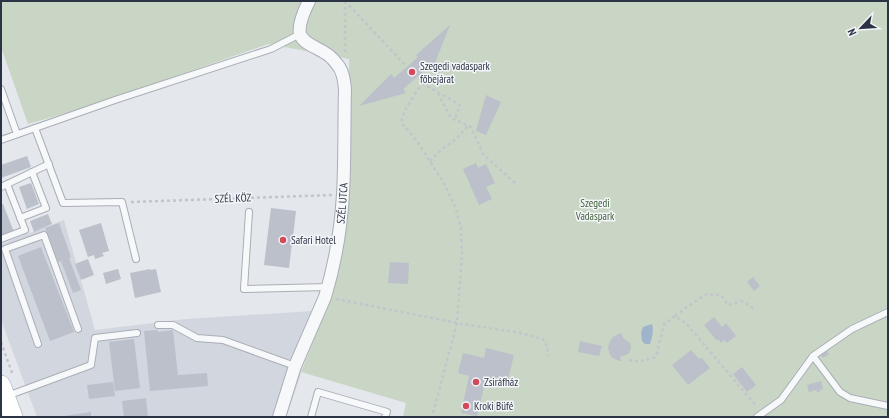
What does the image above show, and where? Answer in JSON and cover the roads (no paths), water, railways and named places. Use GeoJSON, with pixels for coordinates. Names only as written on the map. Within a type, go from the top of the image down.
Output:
{"type":"FeatureCollection","features":[{"type":"Feature","properties":{"kind":"main road"},"geometry":{"type":"LineString","coordinates":[[3,391],[13,417]]}},
{"type":"Feature","properties":{"kind":"street"},"geometry":{"type":"LineString","coordinates":[[300,34],[300,26],[309,1]]}},
{"type":"Feature","properties":{"kind":"street","name":"SZÉL UTCA"},"geometry":{"type":"LineString","coordinates":[[278,417],[294,366],[327,292],[338,241],[343,194],[345,89],[343,77],[337,64],[324,52],[310,45],[300,34]]}},
{"type":"Feature","properties":{"kind":"lane"},"geometry":{"type":"LineString","coordinates":[[1,140],[115,100],[271,49],[300,34]]}},
{"type":"Feature","properties":{"kind":"lane"},"geometry":{"type":"LineString","coordinates":[[1,89],[17,134]]}},
{"type":"Feature","properties":{"kind":"lane"},"geometry":{"type":"LineString","coordinates":[[35,128],[63,204],[122,202],[136,259]]}},
{"type":"Feature","properties":{"kind":"lane"},"geometry":{"type":"LineString","coordinates":[[1,187],[49,164]]}},
{"type":"Feature","properties":{"kind":"lane"},"geometry":{"type":"LineString","coordinates":[[20,218],[46,208],[32,172]]}},
{"type":"Feature","properties":{"kind":"lane"},"geometry":{"type":"LineString","coordinates":[[1,239],[25,230],[7,184]]}},
{"type":"Feature","properties":{"kind":"lane"},"geometry":{"type":"LineString","coordinates":[[249,212],[244,289],[327,292]]}},
{"type":"Feature","properties":{"kind":"lane"},"geometry":{"type":"LineString","coordinates":[[38,344],[3,249],[44,235],[78,329]]}},
{"type":"Feature","properties":{"kind":"lane"},"geometry":{"type":"LineString","coordinates":[[757,417],[780,400],[813,356],[852,329],[888,312]]}},
{"type":"Feature","properties":{"kind":"lane"},"geometry":{"type":"LineString","coordinates":[[158,325],[173,325],[197,338],[223,340],[294,366]]}},
{"type":"Feature","properties":{"kind":"lane"},"geometry":{"type":"LineString","coordinates":[[3,391],[18,391],[91,365],[95,338],[137,333]]}},
{"type":"Feature","properties":{"kind":"lane"},"geometry":{"type":"LineString","coordinates":[[813,356],[840,392],[850,398],[888,406]]}},
{"type":"Feature","properties":{"kind":"lane"},"geometry":{"type":"LineString","coordinates":[[311,417],[318,392],[387,412],[385,417]]}},
{"type":"Feature","properties":{"kind":"water"},"geometry":{"type":"Polygon","coordinates":[[[652,324],[653,332],[650,344],[645,344],[642,341],[641,332],[643,327],[652,324]]]}},
{"type":"Feature","properties":{"kind":"place","name":"Szegedi vadaspark főbejárat"},"geometry":{"type":"Point","coordinates":[412,72]}},
{"type":"Feature","properties":{"kind":"place","name":"Safari Hotel"},"geometry":{"type":"Point","coordinates":[283,240]}},
{"type":"Feature","properties":{"kind":"place","name":"Zsiráfház"},"geometry":{"type":"Point","coordinates":[476,382]}},
{"type":"Feature","properties":{"kind":"place","name":"Kroki Büfé"},"geometry":{"type":"Point","coordinates":[466,406]}},
{"type":"Feature","properties":{"kind":"park label","name":"Szegedi Vadaspark"},"geometry":{"type":"Point","coordinates":[595,209]}}]}
